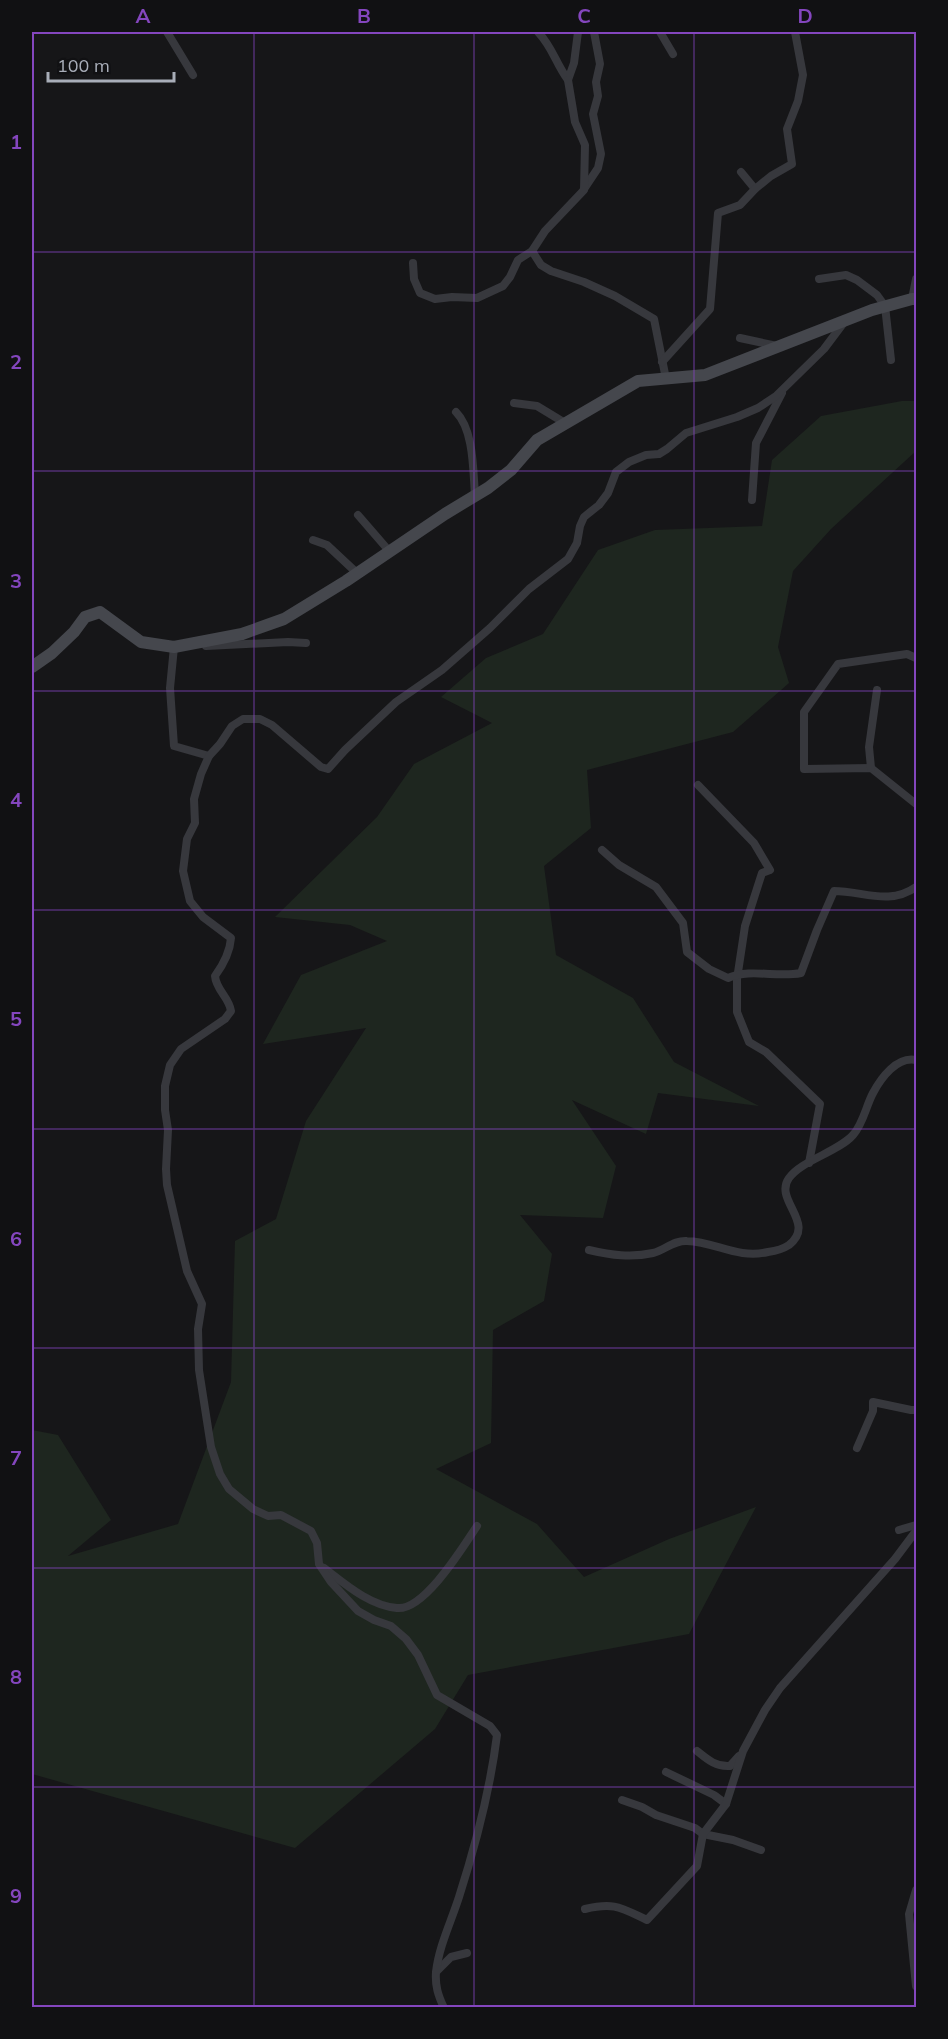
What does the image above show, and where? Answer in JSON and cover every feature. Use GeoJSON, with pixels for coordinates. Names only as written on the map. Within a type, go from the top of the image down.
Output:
{"type":"FeatureCollection","features":[{"type":"Feature","properties":{"kind":"street"},"geometry":{"type":"LineString","coordinates":[[167,32],[193,75]]}},
{"type":"Feature","properties":{"kind":"street"},"geometry":{"type":"LineString","coordinates":[[538,32],[550,45],[558,66],[568,80],[575,122],[585,145],[584,190]]}},
{"type":"Feature","properties":{"kind":"street"},"geometry":{"type":"LineString","coordinates":[[568,80],[574,63],[578,32]]}},
{"type":"Feature","properties":{"kind":"street"},"geometry":{"type":"LineString","coordinates":[[413,263],[414,279],[420,293],[435,299],[477,298],[503,286],[518,260],[532,251],[545,231],[584,190],[598,168],[601,154],[593,114],[598,96],[596,82],[600,64],[594,32]]}},
{"type":"Feature","properties":{"kind":"street"},"geometry":{"type":"LineString","coordinates":[[660,32],[673,54]]}},
{"type":"Feature","properties":{"kind":"street"},"geometry":{"type":"LineString","coordinates":[[662,362],[710,309],[718,213],[740,206],[771,176],[792,164],[787,129],[798,101],[803,75],[795,32]]}},
{"type":"Feature","properties":{"kind":"street"},"geometry":{"type":"LineString","coordinates":[[741,172],[755,189]]}},
{"type":"Feature","properties":{"kind":"street"},"geometry":{"type":"LineString","coordinates":[[532,251],[541,265],[551,271],[615,296],[654,319],[666,379]]}},
{"type":"Feature","properties":{"kind":"street"},"geometry":{"type":"LineString","coordinates":[[819,279],[846,275],[877,295],[885,306],[891,360]]}},
{"type":"Feature","properties":{"kind":"street"},"geometry":{"type":"LineString","coordinates":[[174,647],[242,634],[284,619],[358,574],[488,488],[511,470],[537,440],[638,381],[705,375],[885,306],[914,299],[916,279]]}},
{"type":"Feature","properties":{"kind":"street"},"geometry":{"type":"LineString","coordinates":[[444,2007],[436,1990],[436,1972],[441,1947],[483,1815],[497,1735],[490,1726],[437,1695],[418,1655],[406,1638],[391,1626],[358,1611],[331,1582],[319,1564],[317,1544],[311,1531],[281,1515],[268,1516],[253,1509],[230,1489],[220,1474],[211,1447],[200,1370],[198,1329],[202,1304],[187,1271],[167,1185],[166,1169],[168,1130],[165,1086],[170,1065],[181,1048],[225,1019],[231,1011],[230,1001],[216,985],[215,976],[223,965],[231,946],[231,938],[203,917],[190,901],[183,871],[187,839],[195,823],[194,799],[209,756],[232,726],[243,719],[260,719],[272,725],[321,767],[328,769],[396,702],[442,670],[490,628],[529,589],[568,560],[577,543],[584,517],[608,494],[616,472],[629,462],[667,449],[686,433],[758,408],[776,396],[824,349],[845,321]]}},
{"type":"Feature","properties":{"kind":"street"},"geometry":{"type":"LineString","coordinates":[[740,338],[778,346]]}},
{"type":"Feature","properties":{"kind":"street"},"geometry":{"type":"LineString","coordinates":[[752,500],[756,443],[786,386]]}},
{"type":"Feature","properties":{"kind":"street"},"geometry":{"type":"LineString","coordinates":[[514,403],[537,406],[565,423]]}},
{"type":"Feature","properties":{"kind":"street"},"geometry":{"type":"LineString","coordinates":[[456,412],[463,419],[471,450],[475,495]]}},
{"type":"Feature","properties":{"kind":"street"},"geometry":{"type":"LineString","coordinates":[[358,515],[390,552]]}},
{"type":"Feature","properties":{"kind":"street"},"geometry":{"type":"LineString","coordinates":[[313,540],[327,545],[358,574]]}},
{"type":"Feature","properties":{"kind":"street"},"geometry":{"type":"LineString","coordinates":[[32,667],[52,653],[85,617],[100,612],[141,642],[174,647],[306,643]]}},
{"type":"Feature","properties":{"kind":"street"},"geometry":{"type":"LineString","coordinates":[[174,647],[170,688],[174,746],[209,756]]}},
{"type":"Feature","properties":{"kind":"street"},"geometry":{"type":"LineString","coordinates":[[916,658],[907,654],[838,664],[804,712],[804,769],[871,768],[916,804]]}},
{"type":"Feature","properties":{"kind":"street"},"geometry":{"type":"LineString","coordinates":[[871,768],[869,747],[877,690]]}},
{"type":"Feature","properties":{"kind":"street"},"geometry":{"type":"LineString","coordinates":[[698,785],[754,843],[770,870],[762,873],[746,926],[737,979],[737,1012],[749,1042],[766,1052],[820,1104],[809,1163]]}},
{"type":"Feature","properties":{"kind":"street"},"geometry":{"type":"LineString","coordinates":[[602,850],[619,865],[656,887],[683,923],[687,952],[709,969],[728,978],[739,973],[801,974],[834,891],[877,897],[900,895],[916,887]]}},
{"type":"Feature","properties":{"kind":"street"},"geometry":{"type":"LineString","coordinates":[[589,1250],[619,1256],[653,1253],[679,1241],[688,1241],[745,1255],[757,1255],[789,1245],[799,1229],[797,1218],[786,1194],[785,1188],[789,1178],[855,1134],[873,1093],[884,1078],[898,1063],[908,1058],[916,1060]]}},
{"type":"Feature","properties":{"kind":"street"},"geometry":{"type":"LineString","coordinates":[[857,1448],[873,1411],[873,1402],[916,1410]]}},
{"type":"Feature","properties":{"kind":"street"},"geometry":{"type":"LineString","coordinates":[[899,1530],[916,1525]]}},
{"type":"Feature","properties":{"kind":"street"},"geometry":{"type":"LineString","coordinates":[[319,1564],[349,1587],[378,1604],[400,1609],[416,1603],[432,1587],[477,1526]]}},
{"type":"Feature","properties":{"kind":"street"},"geometry":{"type":"LineString","coordinates":[[585,1909],[604,1905],[620,1907],[647,1920],[697,1866],[703,1834],[726,1804],[743,1751],[765,1710],[780,1688],[895,1559],[916,1531]]}},
{"type":"Feature","properties":{"kind":"street"},"geometry":{"type":"LineString","coordinates":[[697,1751],[712,1763],[730,1766],[743,1751]]}},
{"type":"Feature","properties":{"kind":"street"},"geometry":{"type":"LineString","coordinates":[[666,1772],[714,1795],[726,1804]]}},
{"type":"Feature","properties":{"kind":"street"},"geometry":{"type":"LineString","coordinates":[[622,1800],[656,1815],[695,1828],[703,1834],[733,1840],[761,1850]]}},
{"type":"Feature","properties":{"kind":"street"},"geometry":{"type":"LineString","coordinates":[[916,1890],[909,1914],[916,1986]]}},
{"type":"Feature","properties":{"kind":"street"},"geometry":{"type":"LineString","coordinates":[[436,1972],[451,1957],[467,1953]]}},
{"type":"Feature","properties":{"kind":"shaded area"},"geometry":{"type":"Polygon","coordinates":[[[902,401],[916,401],[916,451],[831,529],[793,571],[778,647],[789,683],[733,732],[587,770],[591,828],[544,866],[556,955],[633,998],[674,1062],[759,1106],[658,1093],[646,1134],[572,1100],[616,1166],[603,1218],[520,1215],[552,1254],[544,1301],[493,1330],[491,1443],[436,1469],[537,1524],[584,1577],[669,1539],[756,1507],[689,1634],[468,1675],[435,1729],[295,1848],[32,1774],[32,1430],[58,1435],[111,1520],[68,1556],[178,1524],[231,1382],[235,1241],[276,1219],[306,1121],[366,1028],[263,1044],[301,975],[387,941],[350,925],[275,917],[377,817],[414,764],[492,723],[441,697],[486,658],[543,634],[598,550],[655,530],[762,526],[772,460],[821,416],[902,401]]]}}]}
